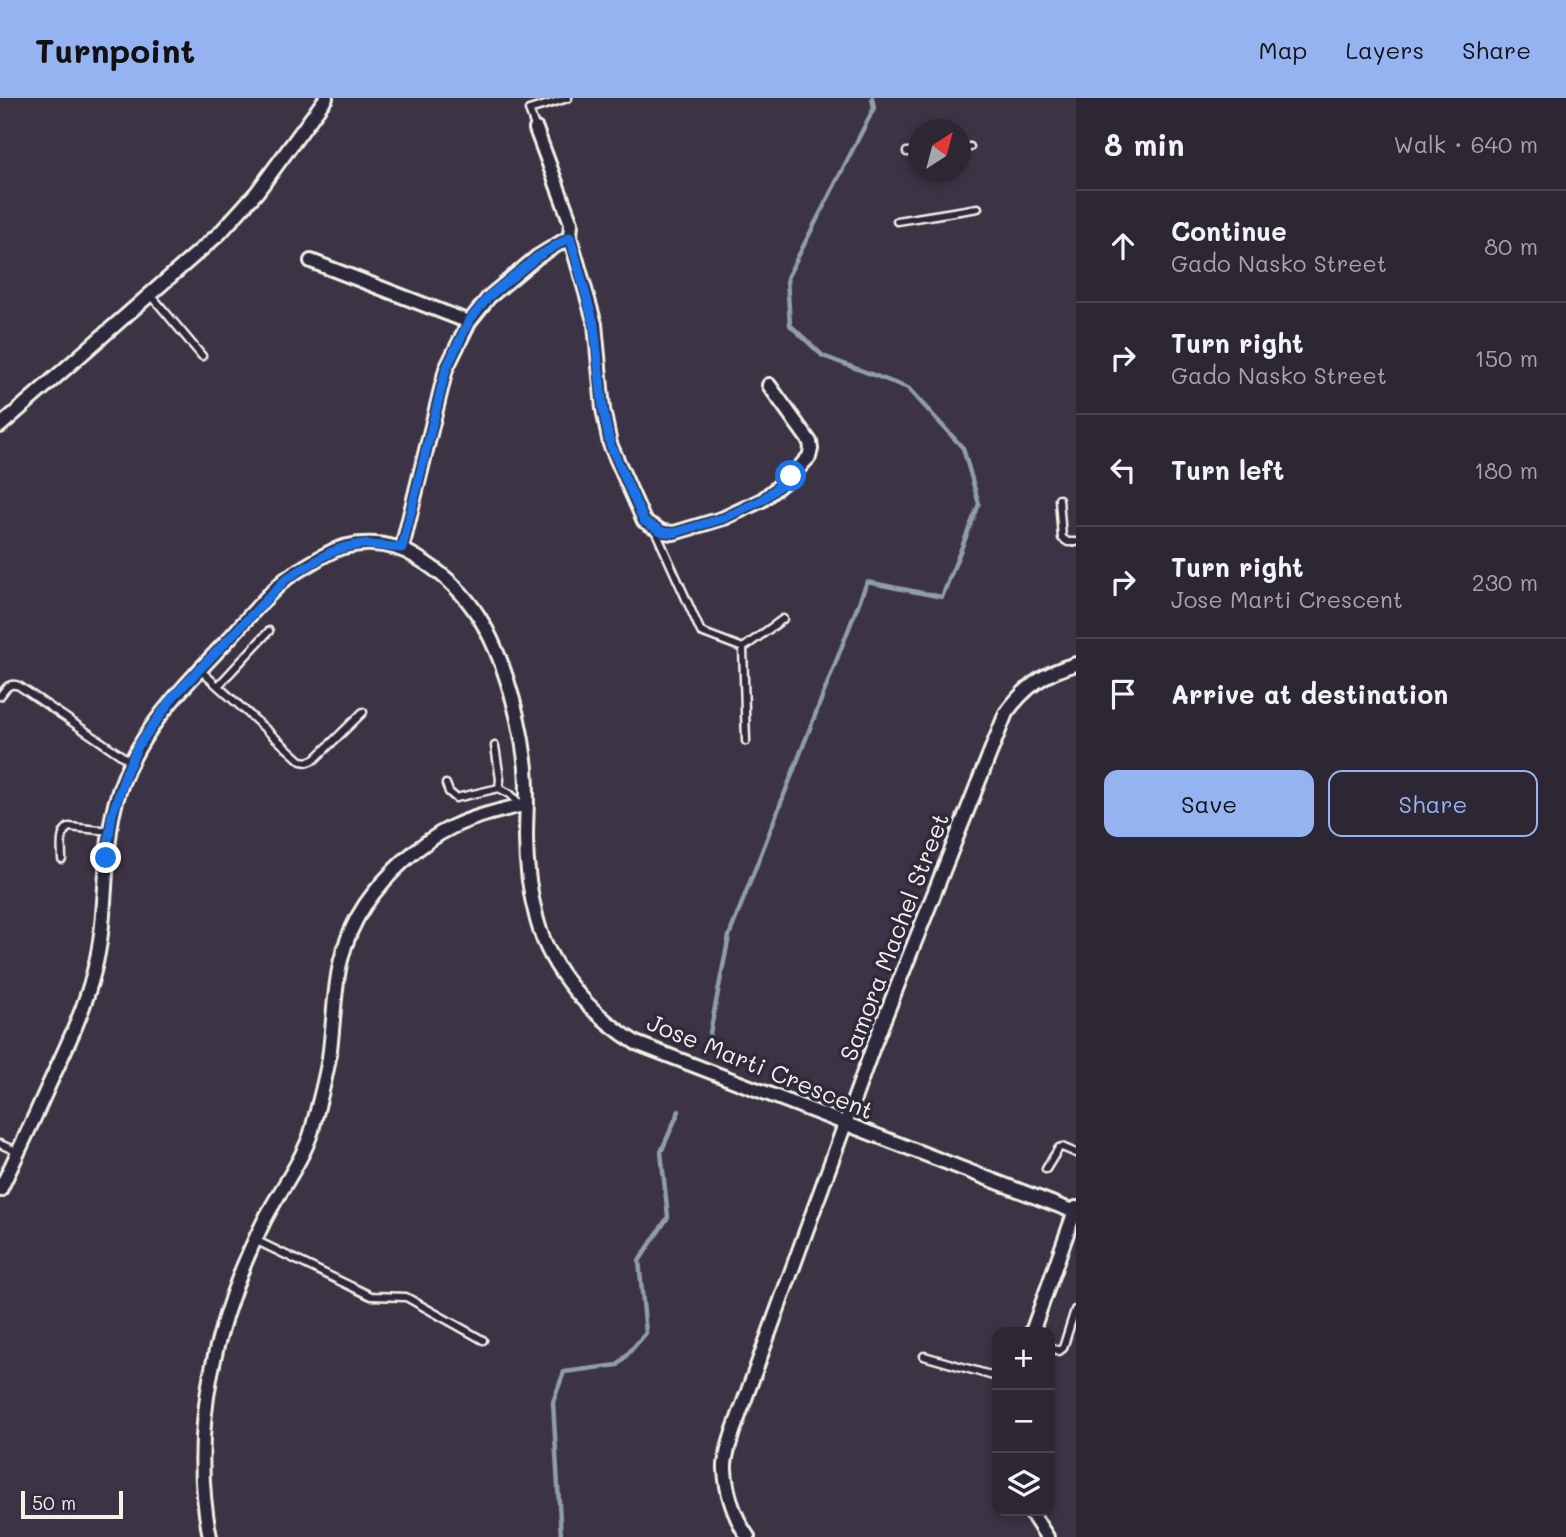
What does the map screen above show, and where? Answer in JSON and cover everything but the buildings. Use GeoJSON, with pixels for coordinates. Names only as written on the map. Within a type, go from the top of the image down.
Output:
{"type":"FeatureCollection","features":[{"type":"Feature","properties":{"kind":"street"},"geometry":{"type":"LineString","coordinates":[[0,426],[236,217],[326,98]]}},
{"type":"Feature","properties":{"kind":"street"},"geometry":{"type":"LineString","coordinates":[[536,129],[571,223],[570,237],[594,324],[603,409],[610,444],[644,521],[654,528],[674,533],[724,518],[762,500],[809,457],[810,442],[769,385]]}},
{"type":"Feature","properties":{"kind":"street"},"geometry":{"type":"LineString","coordinates":[[402,548],[446,369],[469,321],[489,296],[537,257],[570,237]]}},
{"type":"Feature","properties":{"kind":"street"},"geometry":{"type":"LineString","coordinates":[[312,261],[469,321]]}},
{"type":"Feature","properties":{"kind":"street","name":"Jose Marti Crescent"},"geometry":{"type":"LineString","coordinates":[[0,1191],[84,1006],[96,967],[112,815],[131,762],[156,718],[174,696],[287,578],[329,553],[363,544],[402,548],[433,567],[454,585],[474,609],[494,645],[513,701],[525,760],[526,841],[529,880],[537,922],[560,972],[598,1014],[636,1043],[1075,1210]]}},
{"type":"Feature","properties":{"kind":"street","name":"Samora Machel Street"},"geometry":{"type":"LineString","coordinates":[[747,1537],[740,1527],[724,1467],[733,1432],[873,1047],[1006,713],[1020,693],[1059,669],[1076,664]]}},
{"type":"Feature","properties":{"kind":"street"},"geometry":{"type":"LineString","coordinates":[[210,1537],[204,1500],[203,1420],[221,1330],[242,1270],[310,1136],[329,1058],[336,977],[348,934],[366,904],[395,871],[425,844],[442,833],[477,818],[524,805]]}},
{"type":"Feature","properties":{"kind":"street"},"geometry":{"type":"LineString","coordinates":[[1034,1327],[1075,1210]]}},
{"type":"Feature","properties":{"kind":"street"},"geometry":{"type":"LineString","coordinates":[[1033,1516],[1047,1537]]}},
{"type":"Feature","properties":{"kind":"lane"},"geometry":{"type":"LineString","coordinates":[[536,129],[529,110],[568,98]]}},
{"type":"Feature","properties":{"kind":"lane"},"geometry":{"type":"LineString","coordinates":[[897,221],[978,208]]}},
{"type":"Feature","properties":{"kind":"lane"},"geometry":{"type":"LineString","coordinates":[[149,294],[202,356]]}},
{"type":"Feature","properties":{"kind":"lane"},"geometry":{"type":"LineString","coordinates":[[1059,499],[1062,538],[1068,542],[1076,542]]}},
{"type":"Feature","properties":{"kind":"lane"},"geometry":{"type":"LineString","coordinates":[[654,528],[701,632],[743,648]]}},
{"type":"Feature","properties":{"kind":"lane"},"geometry":{"type":"LineString","coordinates":[[743,648],[783,619]]}},
{"type":"Feature","properties":{"kind":"lane"},"geometry":{"type":"LineString","coordinates":[[218,686],[269,631]]}},
{"type":"Feature","properties":{"kind":"lane"},"geometry":{"type":"LineString","coordinates":[[743,648],[746,741]]}},
{"type":"Feature","properties":{"kind":"lane"},"geometry":{"type":"LineString","coordinates":[[200,670],[301,761],[315,759],[363,712]]}},
{"type":"Feature","properties":{"kind":"lane"},"geometry":{"type":"LineString","coordinates":[[0,696],[7,686],[19,685],[131,762]]}},
{"type":"Feature","properties":{"kind":"lane"},"geometry":{"type":"LineString","coordinates":[[495,746],[499,788]]}},
{"type":"Feature","properties":{"kind":"lane"},"geometry":{"type":"LineString","coordinates":[[446,784],[449,792],[456,798],[499,788],[524,805]]}},
{"type":"Feature","properties":{"kind":"lane"},"geometry":{"type":"LineString","coordinates":[[62,859],[62,835],[69,827],[110,831]]}},
{"type":"Feature","properties":{"kind":"lane"},"geometry":{"type":"LineString","coordinates":[[0,1144],[18,1152]]}},
{"type":"Feature","properties":{"kind":"lane"},"geometry":{"type":"LineString","coordinates":[[1046,1169],[1059,1148],[1076,1153]]}},
{"type":"Feature","properties":{"kind":"lane"},"geometry":{"type":"LineString","coordinates":[[256,1240],[371,1296],[406,1297],[483,1340]]}},
{"type":"Feature","properties":{"kind":"lane"},"geometry":{"type":"LineString","coordinates":[[1055,1349],[1059,1351],[1063,1348],[1075,1310]]}},
{"type":"Feature","properties":{"kind":"lane"},"geometry":{"type":"LineString","coordinates":[[924,1356],[992,1376]]}},
{"type":"Feature","properties":{"kind":"waterway"},"geometry":{"type":"LineString","coordinates":[[708,1043],[729,936],[867,582],[942,597],[979,504],[963,448],[908,388],[823,356],[790,325],[787,278],[874,108],[872,98]]}},
{"type":"Feature","properties":{"kind":"waterway"},"geometry":{"type":"LineString","coordinates":[[561,1537],[553,1402],[564,1372],[618,1365],[646,1333],[639,1261],[668,1217],[661,1152],[679,1111]]}},
{"type":"Feature","properties":{"kind":"route"},"geometry":{"type":"LineString","coordinates":[[106,858],[112,815],[126,773],[138,746],[174,696],[287,578],[329,553],[345,547],[377,544],[402,548],[446,369],[469,321],[489,296],[537,257],[570,237],[594,324],[603,409],[610,444],[644,521],[663,532],[674,533],[724,518],[762,500],[791,476]]}}]}
